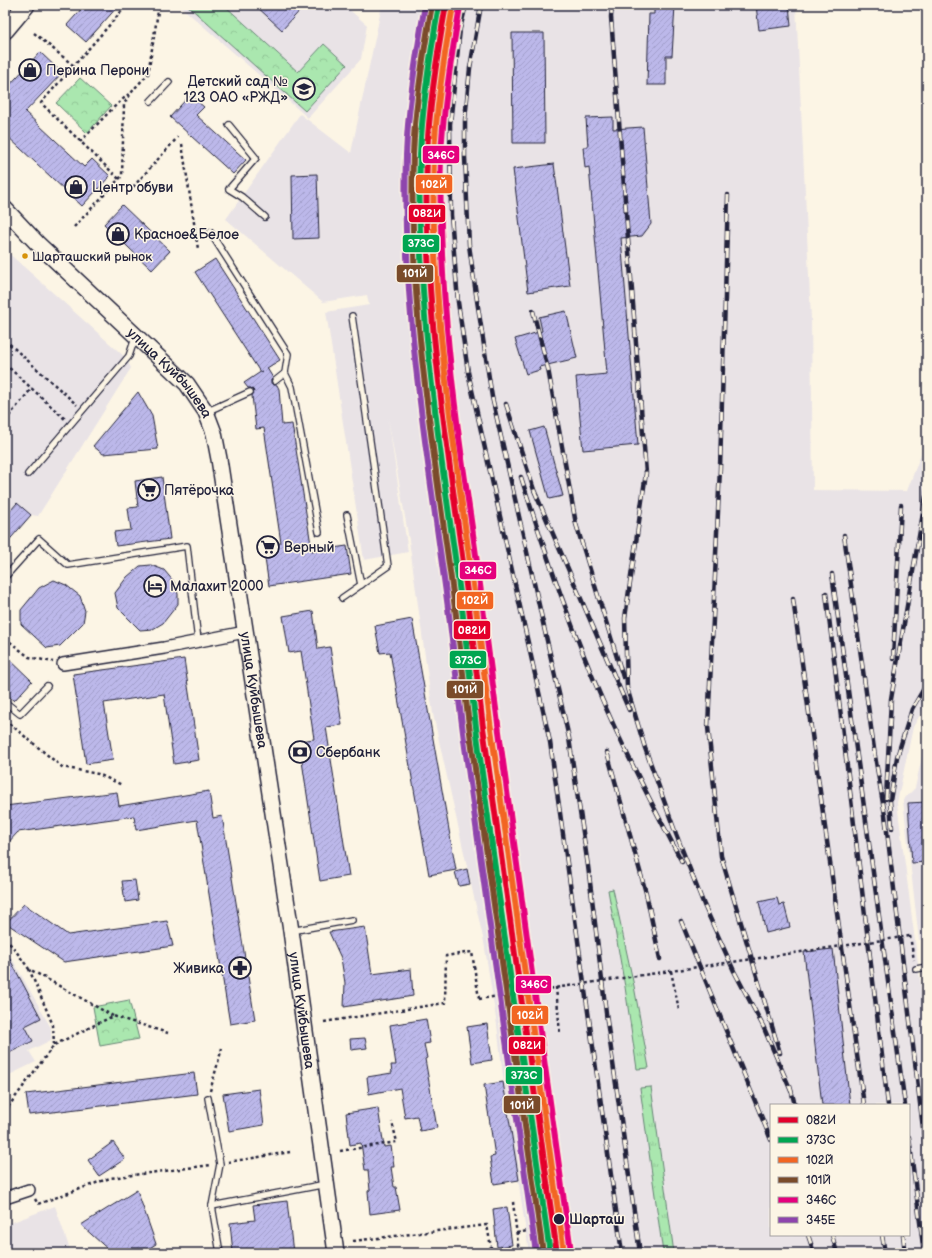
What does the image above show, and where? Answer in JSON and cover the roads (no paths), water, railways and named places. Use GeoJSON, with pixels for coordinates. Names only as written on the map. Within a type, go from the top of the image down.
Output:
{"type":"FeatureCollection","features":[{"type":"Feature","properties":{"kind":"main road"},"geometry":{"type":"LineString","coordinates":[[5,30],[26,5]]}},
{"type":"Feature","properties":{"kind":"street","name":"улица Куйбышева"},"geometry":{"type":"LineString","coordinates":[[5,209],[37,243],[187,384],[206,412],[214,433],[291,931],[336,1253]]}},
{"type":"Feature","properties":{"kind":"street"},"geometry":{"type":"LineString","coordinates":[[63,664],[198,642],[245,632]]}},
{"type":"Feature","properties":{"kind":"street"},"geometry":{"type":"LineString","coordinates":[[5,1198],[29,1190]]}},
{"type":"Feature","properties":{"kind":"lane"},"geometry":{"type":"LineString","coordinates":[[151,102],[169,82]]}},
{"type":"Feature","properties":{"kind":"lane"},"geometry":{"type":"LineString","coordinates":[[229,126],[256,158],[229,189],[242,197],[265,216]]}},
{"type":"Feature","properties":{"kind":"lane"},"geometry":{"type":"LineString","coordinates":[[210,232],[288,354],[285,373],[292,387],[319,532]]}},
{"type":"Feature","properties":{"kind":"lane"},"geometry":{"type":"LineString","coordinates":[[342,598],[388,566],[352,316]]}},
{"type":"Feature","properties":{"kind":"lane"},"geometry":{"type":"LineString","coordinates":[[28,474],[129,356],[135,336]]}},
{"type":"Feature","properties":{"kind":"lane"},"geometry":{"type":"LineString","coordinates":[[275,381],[285,373]]}},
{"type":"Feature","properties":{"kind":"lane"},"geometry":{"type":"LineString","coordinates":[[206,412],[250,392]]}},
{"type":"Feature","properties":{"kind":"lane"},"geometry":{"type":"LineString","coordinates":[[346,515],[361,585]]}},
{"type":"Feature","properties":{"kind":"lane"},"geometry":{"type":"LineString","coordinates":[[5,577],[39,539],[68,565],[187,546],[198,642]]}},
{"type":"Feature","properties":{"kind":"lane"},"geometry":{"type":"LineString","coordinates":[[5,702],[20,714],[47,686]]}},
{"type":"Feature","properties":{"kind":"lane"},"geometry":{"type":"LineString","coordinates":[[291,931],[352,920]]}},
{"type":"Feature","properties":{"kind":"lane"},"geometry":{"type":"LineString","coordinates":[[916,968],[927,967]]}},
{"type":"Feature","properties":{"kind":"lane"},"geometry":{"type":"LineString","coordinates":[[208,1098],[220,1164],[212,1206],[220,1253]]}},
{"type":"Feature","properties":{"kind":"lane"},"geometry":{"type":"LineString","coordinates":[[212,1206],[327,1184]]}},
{"type":"Feature","properties":{"kind":"railway"},"geometry":{"type":"LineString","coordinates":[[466,5],[460,29],[450,124],[451,215],[458,302],[468,372],[550,742],[622,1253]]}},
{"type":"Feature","properties":{"kind":"railway"},"geometry":{"type":"LineString","coordinates":[[481,5],[470,68],[465,120],[469,245],[492,397],[569,738],[588,866],[607,1021],[640,1253]]}},
{"type":"Feature","properties":{"kind":"railway"},"geometry":{"type":"LineString","coordinates":[[612,5],[611,17],[646,473],[625,618],[627,688],[645,748],[676,834],[704,905],[734,971],[763,1026],[791,1091]]}},
{"type":"Feature","properties":{"kind":"railway"},"geometry":{"type":"LineString","coordinates":[[728,195],[720,468],[708,727],[721,856],[780,1053]]}},
{"type":"Feature","properties":{"kind":"railway"},"geometry":{"type":"LineString","coordinates":[[533,311],[548,369],[576,524],[623,677]]}},
{"type":"Feature","properties":{"kind":"railway"},"geometry":{"type":"LineString","coordinates":[[506,404],[534,490],[629,710]]}},
{"type":"Feature","properties":{"kind":"railway"},"geometry":{"type":"LineString","coordinates":[[521,477],[575,634],[600,696],[647,794],[682,862]]}},
{"type":"Feature","properties":{"kind":"railway"},"geometry":{"type":"LineString","coordinates":[[886,799],[891,699],[927,490]]}},
{"type":"Feature","properties":{"kind":"railway"},"geometry":{"type":"LineString","coordinates":[[893,659],[901,505]]}},
{"type":"Feature","properties":{"kind":"railway"},"geometry":{"type":"LineString","coordinates":[[844,535],[875,756],[885,815],[927,1161]]}},
{"type":"Feature","properties":{"kind":"railway"},"geometry":{"type":"LineString","coordinates":[[832,574],[905,1104]]}},
{"type":"Feature","properties":{"kind":"railway"},"geometry":{"type":"LineString","coordinates":[[826,593],[888,1104]]}},
{"type":"Feature","properties":{"kind":"railway"},"geometry":{"type":"LineString","coordinates":[[793,599],[864,1104]]}},
{"type":"Feature","properties":{"kind":"railway"},"geometry":{"type":"LineString","coordinates":[[892,828],[890,801],[897,757],[912,709],[927,683]]}},
{"type":"Feature","properties":{"kind":"railway"},"geometry":{"type":"LineString","coordinates":[[607,752],[646,893],[660,959]]}},
{"type":"Feature","properties":{"kind":"railway"},"geometry":{"type":"LineString","coordinates":[[681,921],[770,1138]]}},
{"type":"Feature","properties":{"kind":"railway"},"geometry":{"type":"LineString","coordinates":[[790,1086],[795,1104]]}},
{"type":"Feature","properties":{"kind":"railway"},"geometry":{"type":"LineString","coordinates":[[910,1145],[924,1253]]}},
{"type":"Feature","properties":{"kind":"railway"},"geometry":{"type":"LineString","coordinates":[[808,1236],[814,1253]]}},
{"type":"Feature","properties":{"kind":"railway"},"geometry":{"type":"LineString","coordinates":[[832,1236],[837,1253]]}},
{"type":"Feature","properties":{"kind":"railway"},"geometry":{"type":"LineString","coordinates":[[882,1236],[885,1253]]}},
{"type":"Feature","properties":{"kind":"railway"},"geometry":{"type":"LineString","coordinates":[[903,1236],[905,1253]]}},
{"type":"Feature","properties":{"kind":"place","name":"Перина Перони"},"geometry":{"type":"Point","coordinates":[30,70]}},
{"type":"Feature","properties":{"kind":"place","name":"Детский сад № 123 ОАО «РЖД»"},"geometry":{"type":"Point","coordinates":[304,89]}},
{"type":"Feature","properties":{"kind":"place","name":"Центр обуви"},"geometry":{"type":"Point","coordinates":[76,187]}},
{"type":"Feature","properties":{"kind":"place","name":"Красное&Белое"},"geometry":{"type":"Point","coordinates":[118,234]}},
{"type":"Feature","properties":{"kind":"place","name":"Шарташский рынок"},"geometry":{"type":"Point","coordinates":[25,256]}},
{"type":"Feature","properties":{"kind":"place","name":"Пятёрочка"},"geometry":{"type":"Point","coordinates":[149,490]}},
{"type":"Feature","properties":{"kind":"place","name":"Верный"},"geometry":{"type":"Point","coordinates":[268,547]}},
{"type":"Feature","properties":{"kind":"place","name":"Малахит 2000"},"geometry":{"type":"Point","coordinates":[155,586]}},
{"type":"Feature","properties":{"kind":"place","name":"Сбербанк"},"geometry":{"type":"Point","coordinates":[300,752]}},
{"type":"Feature","properties":{"kind":"place","name":"Живика"},"geometry":{"type":"Point","coordinates":[240,968]}},
{"type":"Feature","properties":{"kind":"place","name":"Шарташ"},"geometry":{"type":"Point","coordinates":[559,1219]}}]}
